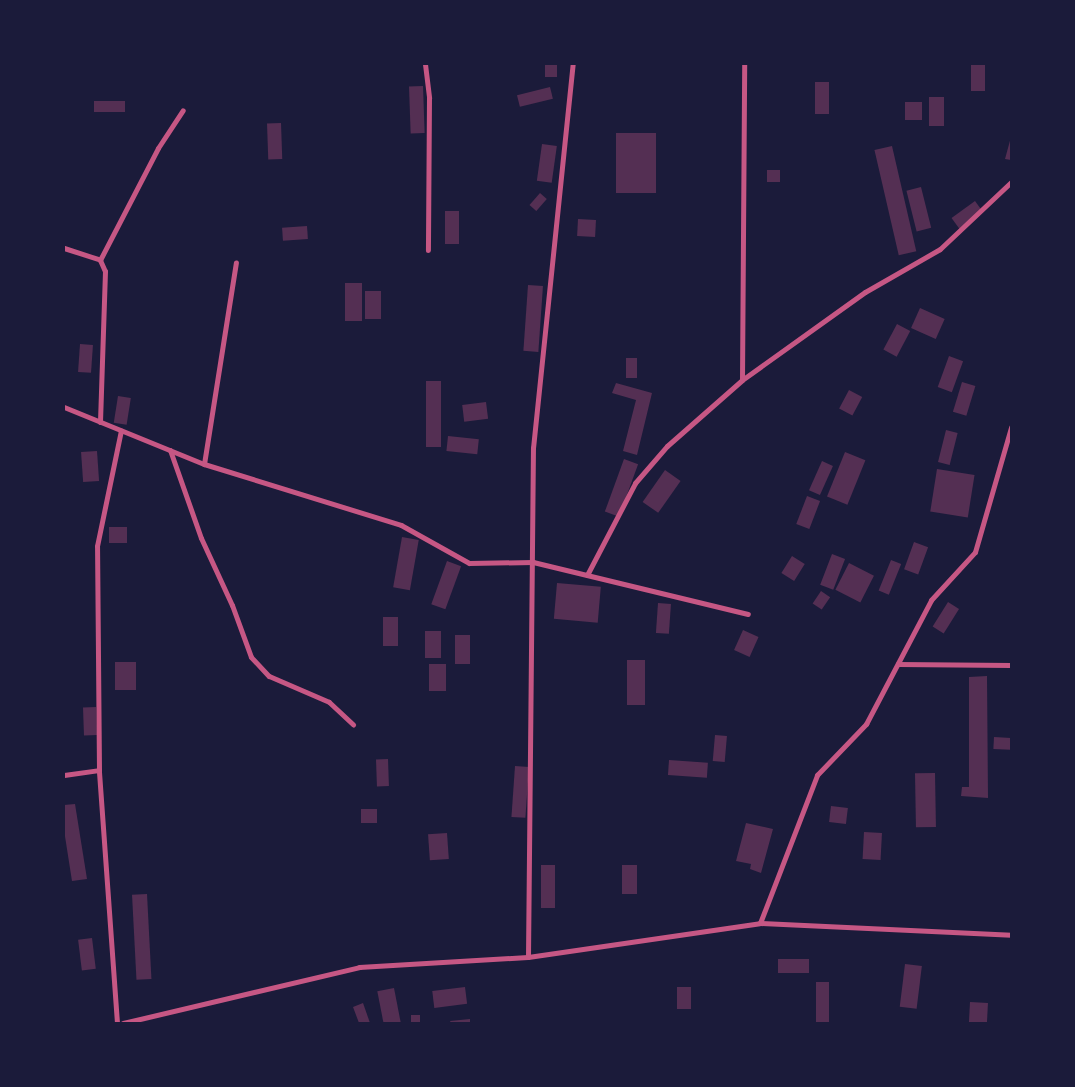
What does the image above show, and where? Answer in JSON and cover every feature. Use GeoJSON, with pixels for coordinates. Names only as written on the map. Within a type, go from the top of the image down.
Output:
{"type":"FeatureCollection","features":[{"type":"Feature","properties":{"kind":"street"},"geometry":{"type":"LineString","coordinates":[[425,64],[429,98],[428,250]]}},
{"type":"Feature","properties":{"kind":"street"},"geometry":{"type":"LineString","coordinates":[[528,958],[533,448],[572,64]]}},
{"type":"Feature","properties":{"kind":"street"},"geometry":{"type":"LineString","coordinates":[[742,380],[744,64]]}},
{"type":"Feature","properties":{"kind":"street"},"geometry":{"type":"LineString","coordinates":[[100,260],[158,148],[183,110]]}},
{"type":"Feature","properties":{"kind":"street"},"geometry":{"type":"LineString","coordinates":[[587,575],[635,483],[667,446],[742,380],[865,292],[940,249],[1011,182]]}},
{"type":"Feature","properties":{"kind":"street"},"geometry":{"type":"LineString","coordinates":[[64,248],[100,260],[105,271],[100,422]]}},
{"type":"Feature","properties":{"kind":"street"},"geometry":{"type":"LineString","coordinates":[[204,464],[236,263]]}},
{"type":"Feature","properties":{"kind":"street"},"geometry":{"type":"LineString","coordinates":[[64,406],[204,464],[401,525],[470,563],[533,562],[748,614]]}},
{"type":"Feature","properties":{"kind":"street"},"geometry":{"type":"LineString","coordinates":[[760,923],[817,775],[866,724],[931,600],[975,552],[1011,427]]}},
{"type":"Feature","properties":{"kind":"street"},"geometry":{"type":"LineString","coordinates":[[117,1023],[99,770],[97,546],[121,430]]}},
{"type":"Feature","properties":{"kind":"street"},"geometry":{"type":"LineString","coordinates":[[170,450],[200,538],[232,605],[251,657],[269,676],[329,702],[353,724]]}},
{"type":"Feature","properties":{"kind":"street"},"geometry":{"type":"LineString","coordinates":[[898,664],[1011,665]]}},
{"type":"Feature","properties":{"kind":"street"},"geometry":{"type":"LineString","coordinates":[[64,775],[99,770]]}},
{"type":"Feature","properties":{"kind":"street"},"geometry":{"type":"LineString","coordinates":[[123,1023],[359,967],[528,958],[760,923],[1011,935]]}},
{"type":"Feature","properties":{"kind":"building"},"geometry":{"type":"Polygon","coordinates":[[[545,64],[557,64],[557,77],[545,77],[545,64]]]}},
{"type":"Feature","properties":{"kind":"building"},"geometry":{"type":"Polygon","coordinates":[[[971,64],[985,64],[985,91],[971,91],[971,64]]]}},
{"type":"Feature","properties":{"kind":"building"},"geometry":{"type":"Polygon","coordinates":[[[815,82],[829,82],[829,114],[815,114],[815,82]]]}},
{"type":"Feature","properties":{"kind":"building"},"geometry":{"type":"Polygon","coordinates":[[[409,86],[423,86],[425,133],[411,133],[409,86]]]}},
{"type":"Feature","properties":{"kind":"building"},"geometry":{"type":"Polygon","coordinates":[[[550,87],[553,99],[520,107],[517,95],[550,87]]]}},
{"type":"Feature","properties":{"kind":"building"},"geometry":{"type":"Polygon","coordinates":[[[929,97],[944,97],[944,126],[929,126],[929,97]]]}},
{"type":"Feature","properties":{"kind":"building"},"geometry":{"type":"Polygon","coordinates":[[[94,101],[125,101],[125,112],[94,112],[94,101]]]}},
{"type":"Feature","properties":{"kind":"building"},"geometry":{"type":"Polygon","coordinates":[[[905,102],[922,102],[922,120],[905,120],[905,102]]]}},
{"type":"Feature","properties":{"kind":"building"},"geometry":{"type":"Polygon","coordinates":[[[267,123],[281,123],[282,159],[268,159],[267,123]]]}},
{"type":"Feature","properties":{"kind":"building"},"geometry":{"type":"Polygon","coordinates":[[[616,133],[656,133],[656,193],[616,193],[616,133]]]}},
{"type":"Feature","properties":{"kind":"building"},"geometry":{"type":"Polygon","coordinates":[[[1011,137],[1011,160],[1005,159],[1011,137]]]}},
{"type":"Feature","properties":{"kind":"building"},"geometry":{"type":"Polygon","coordinates":[[[542,144],[557,146],[552,183],[537,181],[542,144]]]}},
{"type":"Feature","properties":{"kind":"building"},"geometry":{"type":"Polygon","coordinates":[[[892,146],[916,251],[899,255],[874,150],[892,146]]]}},
{"type":"Feature","properties":{"kind":"building"},"geometry":{"type":"Polygon","coordinates":[[[767,170],[780,170],[780,182],[767,182],[767,170]]]}},
{"type":"Feature","properties":{"kind":"building"},"geometry":{"type":"Polygon","coordinates":[[[921,187],[931,228],[917,231],[906,191],[921,187]]]}},
{"type":"Feature","properties":{"kind":"building"},"geometry":{"type":"Polygon","coordinates":[[[540,193],[547,199],[536,211],[530,205],[540,193]]]}},
{"type":"Feature","properties":{"kind":"building"},"geometry":{"type":"Polygon","coordinates":[[[975,201],[983,212],[960,229],[952,218],[975,201]]]}},
{"type":"Feature","properties":{"kind":"building"},"geometry":{"type":"Polygon","coordinates":[[[445,211],[459,211],[459,244],[445,244],[445,211]]]}},
{"type":"Feature","properties":{"kind":"building"},"geometry":{"type":"Polygon","coordinates":[[[578,219],[596,220],[595,237],[577,236],[578,219]]]}},
{"type":"Feature","properties":{"kind":"building"},"geometry":{"type":"Polygon","coordinates":[[[307,226],[308,239],[283,241],[282,228],[307,226]]]}},
{"type":"Feature","properties":{"kind":"building"},"geometry":{"type":"Polygon","coordinates":[[[345,283],[362,283],[362,321],[345,321],[345,283]]]}},
{"type":"Feature","properties":{"kind":"building"},"geometry":{"type":"Polygon","coordinates":[[[528,285],[543,286],[538,352],[523,351],[528,285]]]}},
{"type":"Feature","properties":{"kind":"building"},"geometry":{"type":"Polygon","coordinates":[[[365,291],[381,291],[381,319],[365,319],[365,291]]]}},
{"type":"Feature","properties":{"kind":"building"},"geometry":{"type":"Polygon","coordinates":[[[920,308],[945,319],[936,339],[911,328],[920,308]]]}},
{"type":"Feature","properties":{"kind":"building"},"geometry":{"type":"Polygon","coordinates":[[[897,324],[910,331],[897,357],[883,350],[897,324]]]}},
{"type":"Feature","properties":{"kind":"building"},"geometry":{"type":"Polygon","coordinates":[[[80,344],[93,345],[91,373],[78,372],[80,344]]]}},
{"type":"Feature","properties":{"kind":"building"},"geometry":{"type":"Polygon","coordinates":[[[949,356],[963,361],[952,392],[938,387],[949,356]]]}},
{"type":"Feature","properties":{"kind":"building"},"geometry":{"type":"Polygon","coordinates":[[[626,358],[637,358],[637,378],[626,378],[626,358]]]}},
{"type":"Feature","properties":{"kind":"building"},"geometry":{"type":"Polygon","coordinates":[[[426,381],[441,381],[441,447],[426,447],[426,381]]]}},
{"type":"Feature","properties":{"kind":"building"},"geometry":{"type":"Polygon","coordinates":[[[962,382],[975,386],[966,416],[953,412],[962,382]]]}},
{"type":"Feature","properties":{"kind":"building"},"geometry":{"type":"Polygon","coordinates":[[[616,383],[652,393],[637,455],[623,451],[636,400],[612,393],[616,383]]]}},
{"type":"Feature","properties":{"kind":"building"},"geometry":{"type":"Polygon","coordinates":[[[849,390],[862,397],[852,416],[839,409],[849,390]]]}},
{"type":"Feature","properties":{"kind":"building"},"geometry":{"type":"Polygon","coordinates":[[[118,396],[131,398],[127,425],[114,423],[118,396]]]}},
{"type":"Feature","properties":{"kind":"building"},"geometry":{"type":"Polygon","coordinates":[[[486,402],[488,419],[464,422],[462,405],[486,402]]]}},
{"type":"Feature","properties":{"kind":"building"},"geometry":{"type":"Polygon","coordinates":[[[946,430],[958,433],[950,465],[938,462],[946,430]]]}},
{"type":"Feature","properties":{"kind":"building"},"geometry":{"type":"Polygon","coordinates":[[[448,436],[479,439],[477,454],[446,451],[448,436]]]}},
{"type":"Feature","properties":{"kind":"building"},"geometry":{"type":"Polygon","coordinates":[[[97,451],[99,481],[83,482],[81,452],[97,451]]]}},
{"type":"Feature","properties":{"kind":"building"},"geometry":{"type":"Polygon","coordinates":[[[845,452],[865,460],[847,505],[827,497],[845,452]]]}},
{"type":"Feature","properties":{"kind":"building"},"geometry":{"type":"Polygon","coordinates":[[[624,459],[638,464],[619,517],[605,512],[624,459]]]}},
{"type":"Feature","properties":{"kind":"building"},"geometry":{"type":"Polygon","coordinates":[[[822,461],[833,466],[820,495],[809,490],[822,461]]]}},
{"type":"Feature","properties":{"kind":"building"},"geometry":{"type":"Polygon","coordinates":[[[937,469],[975,475],[968,517],[930,511],[937,469]]]}},
{"type":"Feature","properties":{"kind":"building"},"geometry":{"type":"Polygon","coordinates":[[[665,470],[681,481],[658,513],[643,502],[665,470]]]}},
{"type":"Feature","properties":{"kind":"building"},"geometry":{"type":"Polygon","coordinates":[[[807,496],[820,501],[809,529],[796,524],[807,496]]]}},
{"type":"Feature","properties":{"kind":"building"},"geometry":{"type":"Polygon","coordinates":[[[109,527],[127,527],[127,543],[109,543],[109,527]]]}},
{"type":"Feature","properties":{"kind":"building"},"geometry":{"type":"Polygon","coordinates":[[[402,537],[419,540],[410,590],[393,587],[402,537]]]}},
{"type":"Feature","properties":{"kind":"building"},"geometry":{"type":"Polygon","coordinates":[[[914,542],[928,547],[918,574],[904,569],[914,542]]]}},
{"type":"Feature","properties":{"kind":"building"},"geometry":{"type":"Polygon","coordinates":[[[832,554],[845,559],[833,590],[820,585],[832,554]]]}},
{"type":"Feature","properties":{"kind":"building"},"geometry":{"type":"Polygon","coordinates":[[[792,556],[805,564],[794,581],[781,573],[792,556]]]}},
{"type":"Feature","properties":{"kind":"building"},"geometry":{"type":"Polygon","coordinates":[[[891,560],[901,564],[889,595],[879,591],[891,560]]]}},
{"type":"Feature","properties":{"kind":"building"},"geometry":{"type":"Polygon","coordinates":[[[447,561],[461,566],[445,609],[431,604],[447,561]]]}},
{"type":"Feature","properties":{"kind":"building"},"geometry":{"type":"Polygon","coordinates":[[[849,563],[874,576],[860,602],[835,590],[849,563]]]}},
{"type":"Feature","properties":{"kind":"building"},"geometry":{"type":"Polygon","coordinates":[[[557,583],[601,587],[598,623],[554,619],[557,583]]]}},
{"type":"Feature","properties":{"kind":"building"},"geometry":{"type":"Polygon","coordinates":[[[821,591],[830,597],[822,610],[813,603],[821,591]]]}},
{"type":"Feature","properties":{"kind":"building"},"geometry":{"type":"Polygon","coordinates":[[[948,602],[959,609],[944,633],[933,627],[948,602]]]}},
{"type":"Feature","properties":{"kind":"building"},"geometry":{"type":"Polygon","coordinates":[[[658,603],[671,604],[669,634],[656,633],[658,603]]]}},
{"type":"Feature","properties":{"kind":"building"},"geometry":{"type":"Polygon","coordinates":[[[383,617],[398,617],[398,646],[383,646],[383,617]]]}},
{"type":"Feature","properties":{"kind":"building"},"geometry":{"type":"Polygon","coordinates":[[[743,630],[759,637],[750,657],[734,650],[743,630]]]}},
{"type":"Feature","properties":{"kind":"building"},"geometry":{"type":"Polygon","coordinates":[[[425,631],[441,631],[441,658],[425,658],[425,631]]]}},
{"type":"Feature","properties":{"kind":"building"},"geometry":{"type":"Polygon","coordinates":[[[455,635],[470,635],[470,664],[455,664],[455,635]]]}},
{"type":"Feature","properties":{"kind":"building"},"geometry":{"type":"Polygon","coordinates":[[[627,660],[645,660],[645,705],[627,705],[627,660]]]}},
{"type":"Feature","properties":{"kind":"building"},"geometry":{"type":"Polygon","coordinates":[[[115,662],[136,662],[136,690],[115,690],[115,662]]]}},
{"type":"Feature","properties":{"kind":"building"},"geometry":{"type":"Polygon","coordinates":[[[429,664],[446,664],[446,691],[429,691],[429,664]]]}},
{"type":"Feature","properties":{"kind":"building"},"geometry":{"type":"Polygon","coordinates":[[[987,676],[988,798],[961,796],[962,787],[969,787],[969,677],[987,676]]]}},
{"type":"Feature","properties":{"kind":"building"},"geometry":{"type":"Polygon","coordinates":[[[83,707],[96,707],[97,735],[84,735],[83,707]]]}},
{"type":"Feature","properties":{"kind":"building"},"geometry":{"type":"Polygon","coordinates":[[[715,735],[727,736],[725,762],[713,761],[715,735]]]}},
{"type":"Feature","properties":{"kind":"building"},"geometry":{"type":"Polygon","coordinates":[[[994,737],[1011,738],[1010,750],[993,749],[994,737]]]}},
{"type":"Feature","properties":{"kind":"building"},"geometry":{"type":"Polygon","coordinates":[[[376,759],[388,759],[389,786],[377,786],[376,759]]]}},
{"type":"Feature","properties":{"kind":"building"},"geometry":{"type":"Polygon","coordinates":[[[669,760],[708,763],[707,778],[668,775],[669,760]]]}},
{"type":"Feature","properties":{"kind":"building"},"geometry":{"type":"Polygon","coordinates":[[[515,766],[529,767],[525,818],[511,817],[515,766]]]}},
{"type":"Feature","properties":{"kind":"building"},"geometry":{"type":"Polygon","coordinates":[[[915,773],[935,773],[936,827],[916,827],[915,773]]]}},
{"type":"Feature","properties":{"kind":"building"},"geometry":{"type":"Polygon","coordinates":[[[75,804],[87,879],[72,881],[64,830],[64,805],[75,804]]]}},
{"type":"Feature","properties":{"kind":"building"},"geometry":{"type":"Polygon","coordinates":[[[831,806],[848,808],[846,824],[829,822],[831,806]]]}},
{"type":"Feature","properties":{"kind":"building"},"geometry":{"type":"Polygon","coordinates":[[[361,809],[377,809],[377,823],[361,823],[361,809]]]}},
{"type":"Feature","properties":{"kind":"building"},"geometry":{"type":"Polygon","coordinates":[[[746,823],[773,829],[761,873],[750,869],[751,864],[736,861],[746,823]]]}},
{"type":"Feature","properties":{"kind":"building"},"geometry":{"type":"Polygon","coordinates":[[[864,832],[882,833],[881,860],[863,859],[864,832]]]}},
{"type":"Feature","properties":{"kind":"building"},"geometry":{"type":"Polygon","coordinates":[[[447,833],[449,859],[430,860],[428,834],[447,833]]]}},
{"type":"Feature","properties":{"kind":"building"},"geometry":{"type":"Polygon","coordinates":[[[541,865],[555,865],[555,908],[541,908],[541,865]]]}},
{"type":"Feature","properties":{"kind":"building"},"geometry":{"type":"Polygon","coordinates":[[[622,865],[637,865],[637,894],[622,894],[622,865]]]}},
{"type":"Feature","properties":{"kind":"building"},"geometry":{"type":"Polygon","coordinates":[[[147,894],[151,979],[136,980],[132,895],[147,894]]]}},
{"type":"Feature","properties":{"kind":"building"},"geometry":{"type":"Polygon","coordinates":[[[92,938],[96,969],[82,970],[78,940],[92,938]]]}},
{"type":"Feature","properties":{"kind":"building"},"geometry":{"type":"Polygon","coordinates":[[[778,959],[809,959],[809,973],[778,973],[778,959]]]}},
{"type":"Feature","properties":{"kind":"building"},"geometry":{"type":"Polygon","coordinates":[[[905,964],[922,966],[917,1009],[900,1007],[905,964]]]}},
{"type":"Feature","properties":{"kind":"building"},"geometry":{"type":"Polygon","coordinates":[[[816,982],[829,982],[829,1023],[816,1023],[816,982]]]}},
{"type":"Feature","properties":{"kind":"building"},"geometry":{"type":"Polygon","coordinates":[[[465,987],[467,1004],[434,1008],[432,991],[465,987]]]}},
{"type":"Feature","properties":{"kind":"building"},"geometry":{"type":"Polygon","coordinates":[[[677,987],[691,987],[691,1009],[677,1009],[677,987]]]}},
{"type":"Feature","properties":{"kind":"building"},"geometry":{"type":"Polygon","coordinates":[[[394,988],[401,1023],[383,1023],[377,991],[394,988]]]}},
{"type":"Feature","properties":{"kind":"building"},"geometry":{"type":"Polygon","coordinates":[[[970,1002],[988,1003],[987,1023],[969,1023],[970,1002]]]}},
{"type":"Feature","properties":{"kind":"building"},"geometry":{"type":"Polygon","coordinates":[[[363,1003],[370,1023],[359,1023],[353,1007],[363,1003]]]}},
{"type":"Feature","properties":{"kind":"building"},"geometry":{"type":"Polygon","coordinates":[[[411,1015],[420,1015],[420,1023],[411,1023],[411,1015]]]}},
{"type":"Feature","properties":{"kind":"building"},"geometry":{"type":"Polygon","coordinates":[[[470,1019],[470,1023],[451,1023],[450,1021],[470,1019]]]}}]}
